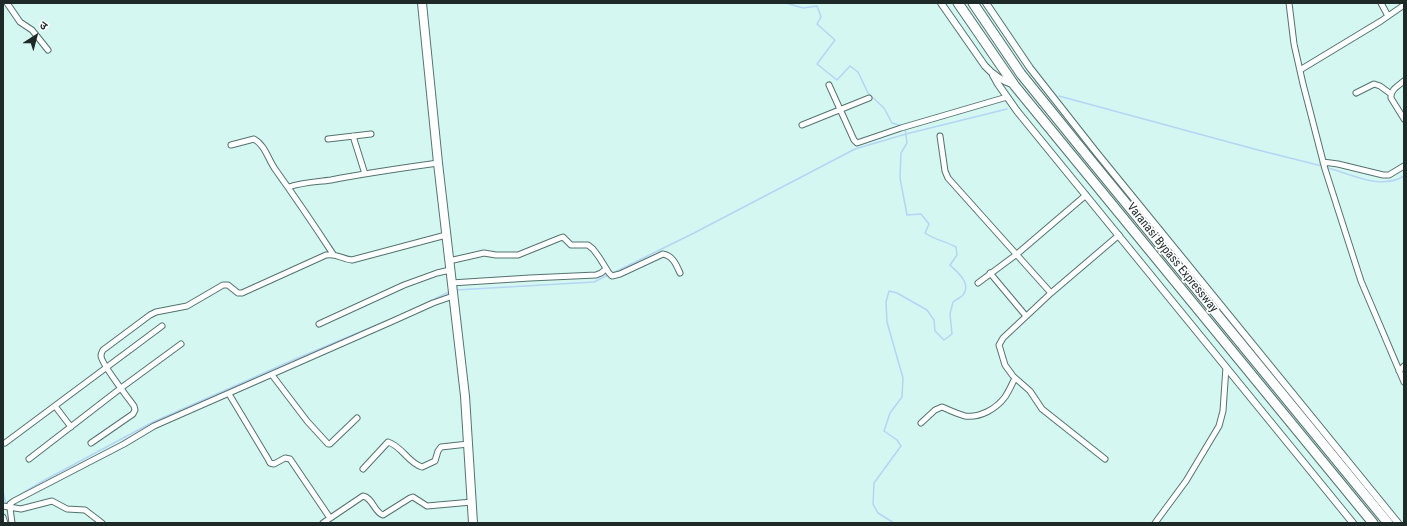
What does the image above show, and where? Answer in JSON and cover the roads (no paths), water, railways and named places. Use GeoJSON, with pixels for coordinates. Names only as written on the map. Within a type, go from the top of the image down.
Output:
{"type":"FeatureCollection","features":[{"type":"Feature","properties":{"kind":"highway","name":"Varanasi Bypass Expressway"},"geometry":{"type":"LineString","coordinates":[[958,3],[1015,86],[1373,523]]}},
{"type":"Feature","properties":{"kind":"highway","name":"Varanasi Bypass Expressway"},"geometry":{"type":"LineString","coordinates":[[973,3],[1021,74],[1388,523]]}},
{"type":"Feature","properties":{"kind":"main road"},"geometry":{"type":"LineString","coordinates":[[422,3],[451,283],[465,396],[473,523]]}},
{"type":"Feature","properties":{"kind":"street"},"geometry":{"type":"LineString","coordinates":[[7,3],[20,22],[32,30],[48,50]]}},
{"type":"Feature","properties":{"kind":"street"},"geometry":{"type":"LineString","coordinates":[[941,3],[1007,97],[1353,523]]}},
{"type":"Feature","properties":{"kind":"street"},"geometry":{"type":"LineString","coordinates":[[986,3],[1030,68],[1096,152],[1398,523]]}},
{"type":"Feature","properties":{"kind":"street"},"geometry":{"type":"LineString","coordinates":[[1289,3],[1294,44],[1325,170],[1361,281],[1404,382]]}},
{"type":"Feature","properties":{"kind":"street"},"geometry":{"type":"LineString","coordinates":[[1381,3],[1388,16]]}},
{"type":"Feature","properties":{"kind":"street"},"geometry":{"type":"LineString","coordinates":[[1300,70],[1404,5]]}},
{"type":"Feature","properties":{"kind":"street"},"geometry":{"type":"LineString","coordinates":[[993,75],[1015,86]]}},
{"type":"Feature","properties":{"kind":"street"},"geometry":{"type":"LineString","coordinates":[[1391,94],[1393,90],[1404,82]]}},
{"type":"Feature","properties":{"kind":"street"},"geometry":{"type":"LineString","coordinates":[[1356,93],[1374,84],[1380,86],[1391,94],[1404,119]]}},
{"type":"Feature","properties":{"kind":"street"},"geometry":{"type":"LineString","coordinates":[[829,85],[854,140],[857,143],[901,128],[1007,97]]}},
{"type":"Feature","properties":{"kind":"street"},"geometry":{"type":"LineString","coordinates":[[802,125],[870,98]]}},
{"type":"Feature","properties":{"kind":"street"},"geometry":{"type":"LineString","coordinates":[[328,139],[371,134]]}},
{"type":"Feature","properties":{"kind":"street"},"geometry":{"type":"LineString","coordinates":[[353,136],[365,174]]}},
{"type":"Feature","properties":{"kind":"street"},"geometry":{"type":"LineString","coordinates":[[940,136],[948,178],[1051,293]]}},
{"type":"Feature","properties":{"kind":"street"},"geometry":{"type":"LineString","coordinates":[[231,145],[249,139],[257,140],[261,144],[274,168],[289,187],[333,254]]}},
{"type":"Feature","properties":{"kind":"street"},"geometry":{"type":"LineString","coordinates":[[1323,162],[1338,164],[1382,175],[1389,175],[1404,166]]}},
{"type":"Feature","properties":{"kind":"street"},"geometry":{"type":"LineString","coordinates":[[289,187],[299,184],[438,163]]}},
{"type":"Feature","properties":{"kind":"street"},"geometry":{"type":"LineString","coordinates":[[978,282],[1017,254],[1086,195]]}},
{"type":"Feature","properties":{"kind":"street"},"geometry":{"type":"LineString","coordinates":[[91,443],[135,412],[134,406],[101,358],[101,354],[103,350],[156,312],[187,306],[223,285],[228,285],[240,294],[326,255],[333,254],[352,260],[446,235]]}},
{"type":"Feature","properties":{"kind":"street"},"geometry":{"type":"LineString","coordinates":[[1105,459],[1042,410],[1030,391],[1015,378],[1005,365],[999,345],[1003,338],[1051,293],[1119,235]]}},
{"type":"Feature","properties":{"kind":"street"},"geometry":{"type":"LineString","coordinates":[[449,261],[484,253],[496,255],[518,254],[563,238],[571,245],[588,245],[593,249],[606,270],[612,276],[620,274],[663,254],[673,258],[680,272]]}},
{"type":"Feature","properties":{"kind":"street"},"geometry":{"type":"LineString","coordinates":[[319,324],[404,285],[450,270]]}},
{"type":"Feature","properties":{"kind":"street"},"geometry":{"type":"LineString","coordinates":[[451,283],[596,275],[601,274],[606,270]]}},
{"type":"Feature","properties":{"kind":"street"},"geometry":{"type":"LineString","coordinates":[[990,273],[1026,316]]}},
{"type":"Feature","properties":{"kind":"street"},"geometry":{"type":"LineString","coordinates":[[7,507],[14,501],[124,444],[154,426],[433,303],[453,296]]}},
{"type":"Feature","properties":{"kind":"street"},"geometry":{"type":"LineString","coordinates":[[5,443],[162,326]]}},
{"type":"Feature","properties":{"kind":"street"},"geometry":{"type":"LineString","coordinates":[[29,459],[181,344]]}},
{"type":"Feature","properties":{"kind":"street"},"geometry":{"type":"LineString","coordinates":[[1399,371],[1404,366]]}},
{"type":"Feature","properties":{"kind":"street"},"geometry":{"type":"LineString","coordinates":[[1157,522],[1186,481],[1219,426],[1222,411],[1226,367]]}},
{"type":"Feature","properties":{"kind":"street"},"geometry":{"type":"LineString","coordinates":[[272,375],[328,444],[330,444],[357,418]]}},
{"type":"Feature","properties":{"kind":"street"},"geometry":{"type":"LineString","coordinates":[[921,423],[935,410],[942,407],[965,416],[974,416],[987,412],[1006,396],[1015,378]]}},
{"type":"Feature","properties":{"kind":"street"},"geometry":{"type":"LineString","coordinates":[[229,394],[270,463],[274,464],[285,458],[290,459],[330,518]]}},
{"type":"Feature","properties":{"kind":"street"},"geometry":{"type":"LineString","coordinates":[[55,406],[71,427]]}},
{"type":"Feature","properties":{"kind":"street"},"geometry":{"type":"LineString","coordinates":[[362,469],[388,442],[394,445],[416,465],[422,467],[435,461],[441,447],[468,444]]}},
{"type":"Feature","properties":{"kind":"street"},"geometry":{"type":"LineString","coordinates":[[323,523],[364,496],[368,498],[379,513],[383,515],[413,497],[427,506],[472,502]]}},
{"type":"Feature","properties":{"kind":"street"},"geometry":{"type":"LineString","coordinates":[[7,507],[21,509],[52,501],[67,509],[85,510],[102,523]]}},
{"type":"Feature","properties":{"kind":"street"},"geometry":{"type":"LineString","coordinates":[[7,507],[12,523]]}},
{"type":"Feature","properties":{"kind":"street"},"geometry":{"type":"LineString","coordinates":[[3,517],[4,523]]}},
{"type":"Feature","properties":{"kind":"waterway"},"geometry":{"type":"LineString","coordinates":[[786,3],[803,8],[817,6],[821,17],[817,24],[835,40],[817,64],[837,80],[850,66],[858,72],[868,93],[884,108],[892,123],[902,126]]}},
{"type":"Feature","properties":{"kind":"waterway"},"geometry":{"type":"LineString","coordinates":[[1059,96],[1322,166]]}},
{"type":"Feature","properties":{"kind":"waterway"},"geometry":{"type":"LineString","coordinates":[[613,273],[694,233],[855,149],[906,134],[1007,109]]}},
{"type":"Feature","properties":{"kind":"waterway"},"geometry":{"type":"LineString","coordinates":[[894,523],[878,513],[873,504],[874,483],[901,446],[897,440],[884,431],[890,413],[902,397],[903,378],[887,322],[886,302],[889,291],[897,293],[927,310],[934,320],[935,331],[944,340],[952,334],[950,314],[953,302],[963,295],[966,286],[960,274],[950,265],[957,255],[956,247],[925,233],[929,224],[921,214],[907,215],[900,178],[901,153],[907,143],[905,128]]}},
{"type":"Feature","properties":{"kind":"waterway"},"geometry":{"type":"LineString","coordinates":[[1325,167],[1375,181],[1385,182],[1404,176]]}},
{"type":"Feature","properties":{"kind":"waterway"},"geometry":{"type":"LineString","coordinates":[[456,290],[594,282],[608,275]]}},
{"type":"Feature","properties":{"kind":"waterway"},"geometry":{"type":"LineString","coordinates":[[420,306],[449,292]]}},
{"type":"Feature","properties":{"kind":"waterway"},"geometry":{"type":"LineString","coordinates":[[6,503],[43,481],[153,422],[293,360],[398,316]]}},
{"type":"Feature","properties":{"kind":"waterway"},"geometry":{"type":"LineString","coordinates":[[3,492],[6,504]]}},
{"type":"Feature","properties":{"kind":"waterway"},"geometry":{"type":"LineString","coordinates":[[7,508],[9,523]]}}]}
